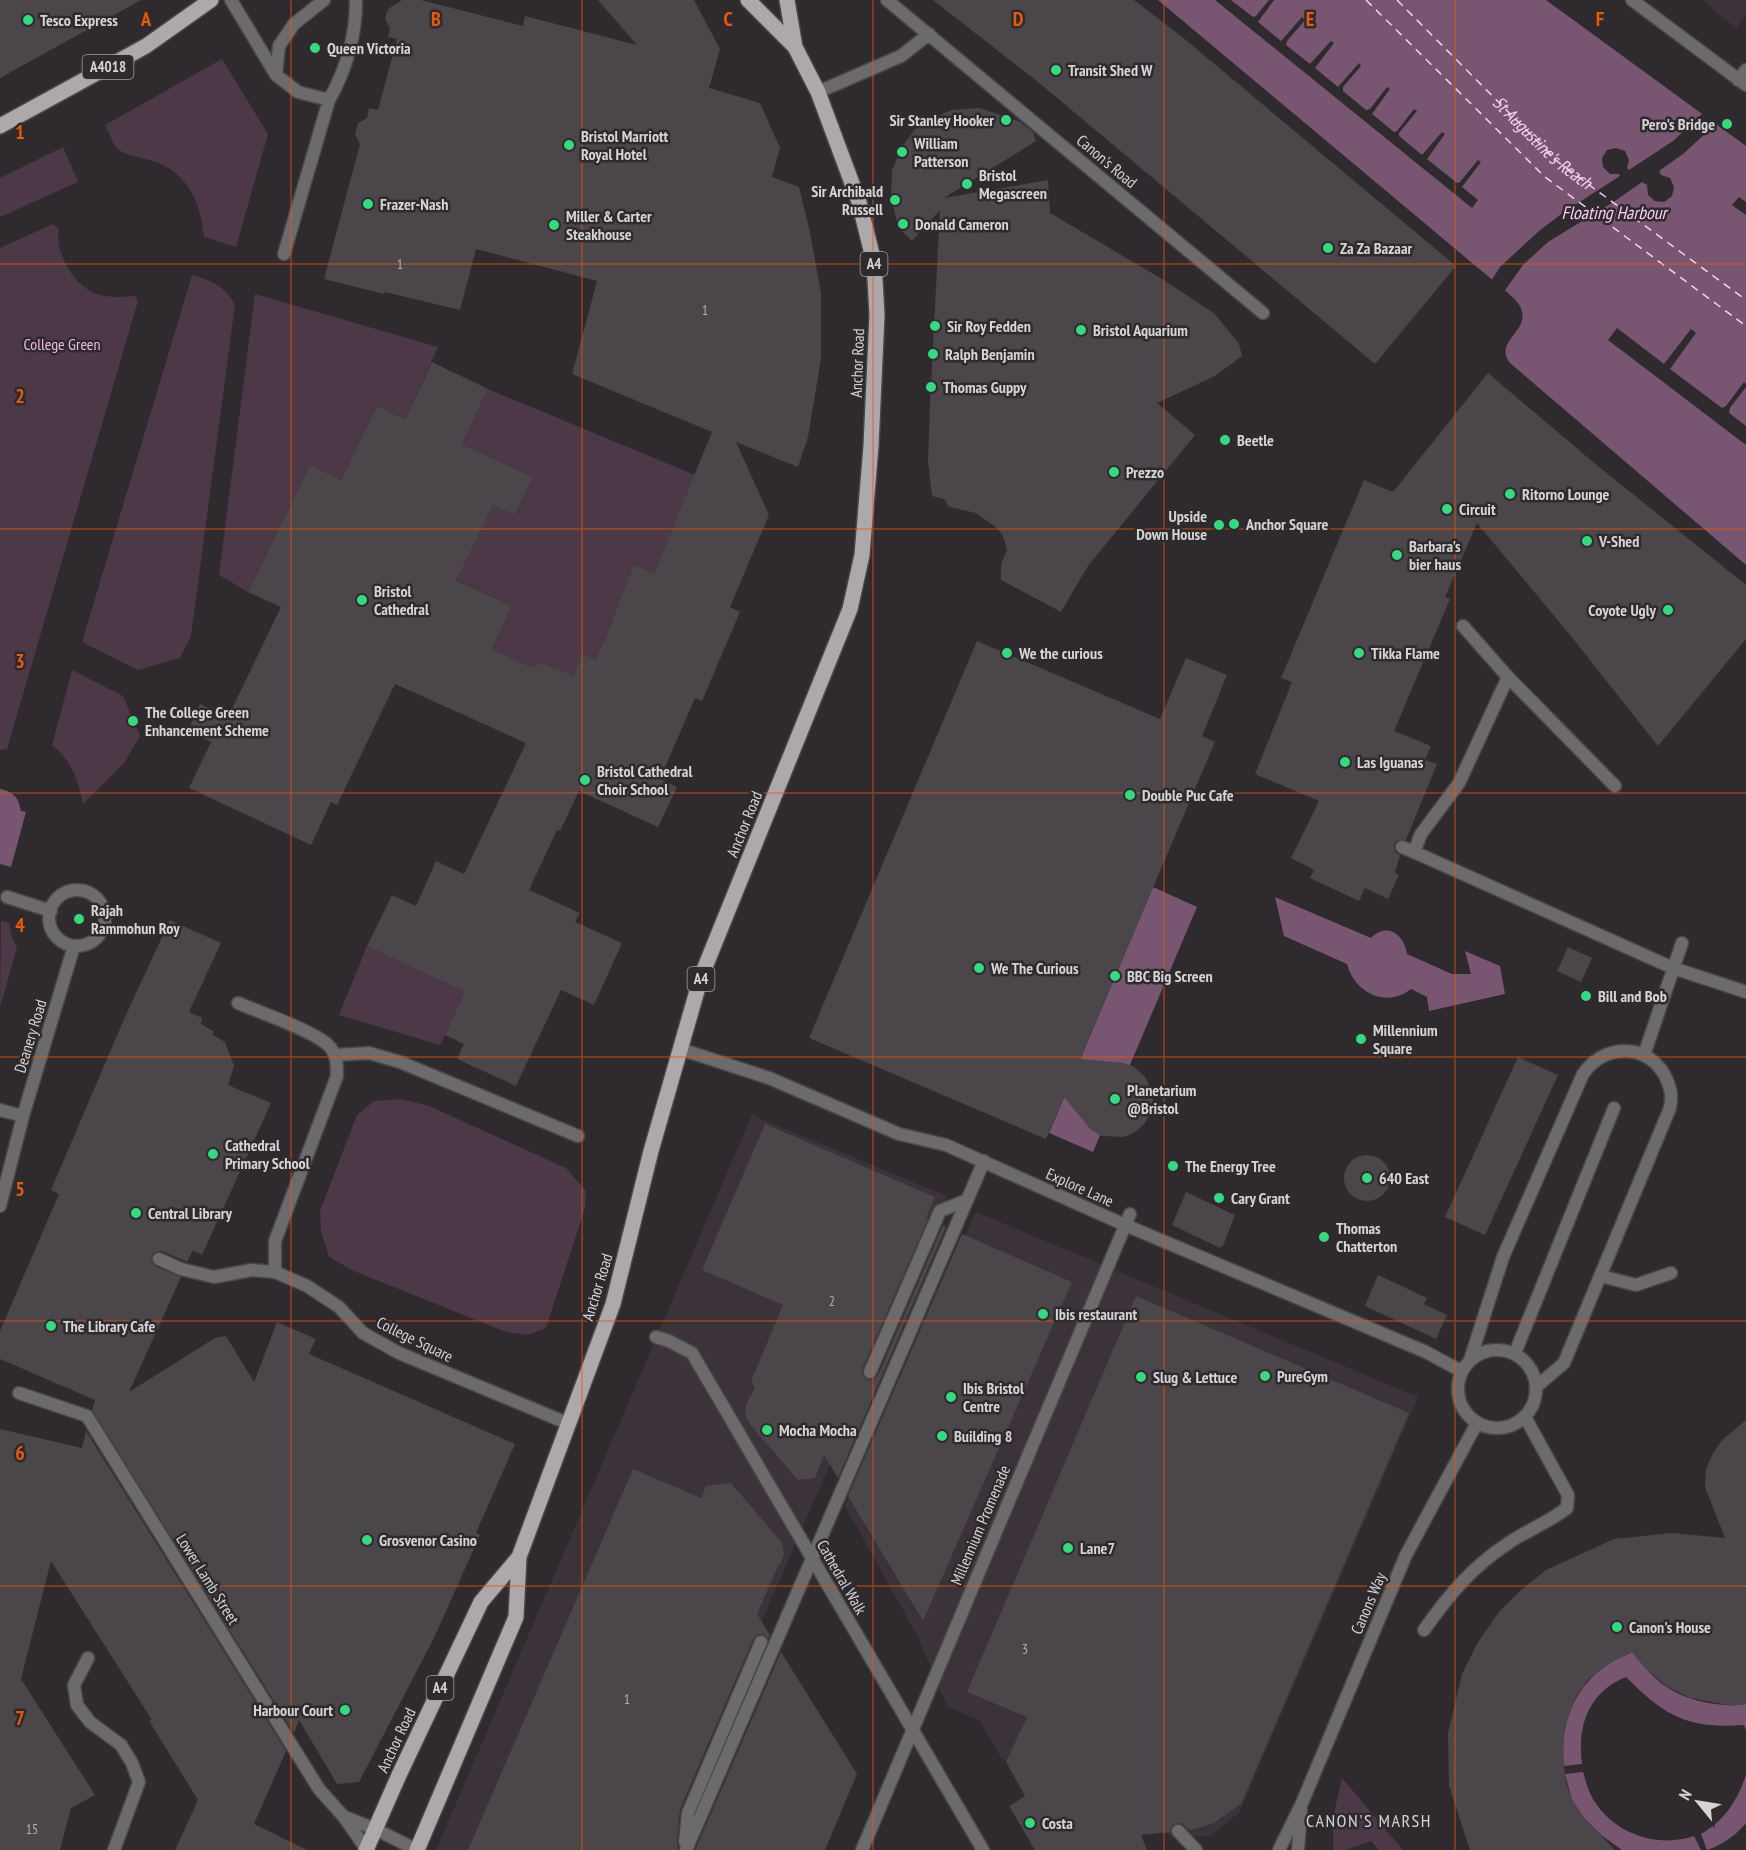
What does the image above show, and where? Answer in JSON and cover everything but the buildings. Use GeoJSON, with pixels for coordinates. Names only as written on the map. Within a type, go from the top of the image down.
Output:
{"type":"FeatureCollection","features":[{"type":"Feature","properties":{"kind":"main road","name":"A4018"},"geometry":{"type":"LineString","coordinates":[[0,126],[146,46],[211,0]]}},
{"type":"Feature","properties":{"kind":"main road","name":"A4"},"geometry":{"type":"LineString","coordinates":[[748,0],[795,47]]}},
{"type":"Feature","properties":{"kind":"main road","name":"A4"},"geometry":{"type":"LineString","coordinates":[[787,0],[795,47],[818,92]]}},
{"type":"Feature","properties":{"kind":"main road","name":"Anchor Road"},"geometry":{"type":"LineString","coordinates":[[417,1850],[516,1617],[519,1557],[613,1304],[651,1151],[701,977],[850,609],[862,555],[871,446],[877,315],[874,262],[859,202],[818,92]]}},
{"type":"Feature","properties":{"kind":"main road","name":"Anchor Road"},"geometry":{"type":"LineString","coordinates":[[367,1850],[481,1602],[519,1557]]}},
{"type":"Feature","properties":{"kind":"street"},"geometry":{"type":"LineString","coordinates":[[231,0],[276,75],[298,92],[329,100]]}},
{"type":"Feature","properties":{"kind":"street"},"geometry":{"type":"LineString","coordinates":[[276,75],[279,46],[294,24],[324,0]]}},
{"type":"Feature","properties":{"kind":"street"},"geometry":{"type":"LineString","coordinates":[[284,254],[329,100],[340,80],[356,23],[356,0]]}},
{"type":"Feature","properties":{"kind":"street","name":"Canon's Road"},"geometry":{"type":"LineString","coordinates":[[887,0],[1263,313]]}},
{"type":"Feature","properties":{"kind":"street"},"geometry":{"type":"LineString","coordinates":[[1632,0],[1743,78]]}},
{"type":"Feature","properties":{"kind":"street"},"geometry":{"type":"LineString","coordinates":[[818,92],[901,56],[929,34]]}},
{"type":"Feature","properties":{"kind":"street"},"geometry":{"type":"LineString","coordinates":[[1463,626],[1508,676],[1615,786]]}},
{"type":"Feature","properties":{"kind":"street"},"geometry":{"type":"LineString","coordinates":[[1508,676],[1459,783],[1408,849],[1673,968],[1746,993]]}},
{"type":"Feature","properties":{"kind":"street"},"geometry":{"type":"LineString","coordinates":[[74,890],[83,890],[100,901],[106,920],[100,934],[84,945],[74,946],[59,939],[52,930],[49,919],[51,911],[57,898],[74,890]]}},
{"type":"Feature","properties":{"kind":"street"},"geometry":{"type":"LineString","coordinates":[[7,897],[51,911]]}},
{"type":"Feature","properties":{"kind":"street"},"geometry":{"type":"LineString","coordinates":[[1644,1055],[1682,943]]}},
{"type":"Feature","properties":{"kind":"street","name":"Deanery Road"},"geometry":{"type":"LineString","coordinates":[[0,1206],[23,1116],[74,946]]}},
{"type":"Feature","properties":{"kind":"street"},"geometry":{"type":"LineString","coordinates":[[159,1259],[181,1269],[214,1277],[252,1270],[275,1272],[275,1241],[337,1076],[335,1055],[328,1045],[312,1035],[238,1003]]}},
{"type":"Feature","properties":{"kind":"street","name":"Explore Lane"},"geometry":{"type":"LineString","coordinates":[[680,1049],[769,1078],[899,1134],[946,1145],[1128,1220],[1426,1352],[1461,1371]]}},
{"type":"Feature","properties":{"kind":"street"},"geometry":{"type":"LineString","coordinates":[[1470,1360],[1503,1257],[1582,1074],[1599,1056],[1615,1050],[1644,1055],[1656,1064],[1666,1077],[1671,1091],[1671,1108],[1564,1363],[1536,1387]]}},
{"type":"Feature","properties":{"kind":"street"},"geometry":{"type":"LineString","coordinates":[[335,1055],[369,1053],[400,1062],[578,1136]]}},
{"type":"Feature","properties":{"kind":"street"},"geometry":{"type":"LineString","coordinates":[[1515,1353],[1614,1108]]}},
{"type":"Feature","properties":{"kind":"street"},"geometry":{"type":"LineString","coordinates":[[0,1110],[23,1116]]}},
{"type":"Feature","properties":{"kind":"street"},"geometry":{"type":"LineString","coordinates":[[686,1850],[984,1161]]}},
{"type":"Feature","properties":{"kind":"street"},"geometry":{"type":"LineString","coordinates":[[870,1372],[940,1211],[967,1200]]}},
{"type":"Feature","properties":{"kind":"street","name":"Millennium Promenade"},"geometry":{"type":"LineString","coordinates":[[862,1850],[1128,1220]]}},
{"type":"Feature","properties":{"kind":"street","name":"College Square"},"geometry":{"type":"LineString","coordinates":[[275,1272],[306,1286],[339,1307],[363,1333],[399,1353],[567,1423]]}},
{"type":"Feature","properties":{"kind":"street"},"geometry":{"type":"LineString","coordinates":[[1601,1276],[1635,1285],[1671,1273]]}},
{"type":"Feature","properties":{"kind":"street","name":"Cathedral Walk"},"geometry":{"type":"LineString","coordinates":[[656,1337],[692,1353],[983,1850]]}},
{"type":"Feature","properties":{"kind":"street"},"geometry":{"type":"LineString","coordinates":[[1494,1350],[1515,1353],[1526,1362],[1533,1373],[1536,1387],[1534,1404],[1525,1417],[1501,1428],[1487,1427],[1477,1423],[1466,1414],[1460,1403],[1457,1389],[1461,1371],[1470,1360],[1481,1352],[1494,1350]]}},
{"type":"Feature","properties":{"kind":"street","name":"Lower Lamb Street"},"geometry":{"type":"LineString","coordinates":[[19,1393],[87,1416],[320,1789],[344,1817],[367,1850]]}},
{"type":"Feature","properties":{"kind":"street"},"geometry":{"type":"LineString","coordinates":[[1424,1630],[1445,1600],[1477,1565],[1509,1542],[1550,1521],[1567,1508],[1568,1495],[1525,1417]]}},
{"type":"Feature","properties":{"kind":"street","name":"Canons Way"},"geometry":{"type":"LineString","coordinates":[[1279,1850],[1302,1803],[1406,1555],[1477,1423]]}},
{"type":"Feature","properties":{"kind":"street"},"geometry":{"type":"LineString","coordinates":[[686,1850],[688,1813],[761,1642]]}},
{"type":"Feature","properties":{"kind":"street"},"geometry":{"type":"LineString","coordinates":[[88,1658],[74,1685],[77,1705],[90,1722],[121,1745],[132,1763],[139,1782],[114,1850]]}},
{"type":"Feature","properties":{"kind":"street","name":"Canons Way"},"geometry":{"type":"LineString","coordinates":[[1298,1850],[1302,1803]]}},
{"type":"Feature","properties":{"kind":"street","name":"Lower Lamb Street"},"geometry":{"type":"LineString","coordinates":[[344,1817],[375,1829],[417,1850]]}},
{"type":"Feature","properties":{"kind":"street"},"geometry":{"type":"LineString","coordinates":[[1178,1831],[1196,1850]]}},
{"type":"Feature","properties":{"kind":"shaded area"},"geometry":{"type":"Polygon","coordinates":[[[1702,0],[1746,0],[1746,15],[1736,28],[1702,0]]]}},
{"type":"Feature","properties":{"kind":"shaded area"},"geometry":{"type":"Polygon","coordinates":[[[752,1115],[947,1196],[662,1850],[436,1850],[752,1115]]]}},
{"type":"Feature","properties":{"kind":"shaded area"},"geometry":{"type":"Polygon","coordinates":[[[976,1212],[1418,1397],[1239,1813],[1210,1836],[1174,1838],[1034,1770],[1001,1758],[980,1721],[947,1706],[918,1637],[845,1506],[976,1212]]]}},
{"type":"Feature","properties":{"kind":"green space"},"geometry":{"type":"Polygon","coordinates":[[[222,59],[268,134],[236,247],[204,237],[196,201],[184,181],[165,166],[118,149],[105,125],[222,59]]]}},
{"type":"Feature","properties":{"kind":"green space"},"geometry":{"type":"Polygon","coordinates":[[[63,147],[78,182],[0,217],[0,178],[63,147]]]}},
{"type":"Feature","properties":{"kind":"green space","name":"College Green"},"geometry":{"type":"Polygon","coordinates":[[[53,224],[59,229],[63,258],[80,284],[97,294],[111,297],[135,296],[138,301],[7,749],[0,750],[0,248],[53,224]]]}},
{"type":"Feature","properties":{"kind":"green space"},"geometry":{"type":"Polygon","coordinates":[[[192,275],[223,289],[235,305],[191,636],[180,658],[138,670],[82,642],[192,275]]]}},
{"type":"Feature","properties":{"kind":"green space"},"geometry":{"type":"Polygon","coordinates":[[[255,294],[438,347],[405,419],[377,406],[341,480],[310,465],[248,592],[219,575],[255,294]]]}},
{"type":"Feature","properties":{"kind":"green space"},"geometry":{"type":"Polygon","coordinates":[[[488,389],[695,475],[654,574],[634,566],[601,646],[607,665],[582,655],[570,683],[557,677],[554,668],[542,663],[531,667],[492,649],[512,606],[436,570],[493,505],[515,515],[533,477],[462,444],[488,389]]]}},
{"type":"Feature","properties":{"kind":"green space"},"geometry":{"type":"Polygon","coordinates":[[[72,670],[123,696],[140,736],[124,763],[83,804],[79,787],[69,764],[52,745],[72,670]]]}},
{"type":"Feature","properties":{"kind":"green space"},"geometry":{"type":"Polygon","coordinates":[[[1,921],[9,923],[17,948],[0,1007],[1,921]]]}},
{"type":"Feature","properties":{"kind":"green space"},"geometry":{"type":"Polygon","coordinates":[[[367,946],[466,992],[440,1045],[339,1015],[367,946]]]}},
{"type":"Feature","properties":{"kind":"green space"},"geometry":{"type":"Polygon","coordinates":[[[401,1099],[429,1106],[566,1168],[586,1191],[585,1208],[546,1328],[527,1335],[506,1332],[354,1271],[329,1257],[321,1231],[320,1211],[357,1115],[374,1101],[401,1099]]]}},
{"type":"Feature","properties":{"kind":"green space"},"geometry":{"type":"Polygon","coordinates":[[[1342,1778],[1403,1850],[1379,1850],[1371,1841],[1345,1850],[1333,1850],[1333,1817],[1342,1778]]]}},
{"type":"Feature","properties":{"kind":"water","name":"Floating Harbour"},"geometry":{"type":"Polygon","coordinates":[[[1158,0],[1546,0],[1746,146],[1746,565],[1510,363],[1506,356],[1506,349],[1522,319],[1520,306],[1512,297],[1158,0]]]}},
{"type":"Feature","properties":{"kind":"water"},"geometry":{"type":"Polygon","coordinates":[[[0,789],[15,796],[21,811],[26,812],[11,867],[0,864],[0,789]]]}},
{"type":"Feature","properties":{"kind":"water"},"geometry":{"type":"Polygon","coordinates":[[[1153,887],[1197,907],[1093,1152],[1049,1133],[1153,887]]]}},
{"type":"Feature","properties":{"kind":"water"},"geometry":{"type":"Polygon","coordinates":[[[1275,897],[1371,938],[1383,931],[1394,933],[1399,936],[1407,954],[1452,974],[1471,974],[1465,951],[1500,966],[1505,994],[1429,1011],[1427,997],[1411,989],[1401,995],[1391,997],[1372,995],[1356,983],[1347,964],[1284,936],[1275,897]]]}},
{"type":"Feature","properties":{"kind":"water"},"geometry":{"type":"Polygon","coordinates":[[[1632,1652],[1660,1682],[1683,1696],[1715,1704],[1746,1704],[1746,1731],[1744,1725],[1707,1725],[1678,1717],[1653,1702],[1626,1677],[1603,1691],[1588,1712],[1582,1736],[1582,1764],[1564,1766],[1564,1736],[1571,1709],[1578,1696],[1595,1674],[1613,1661],[1632,1652]]]}},
{"type":"Feature","properties":{"kind":"water"},"geometry":{"type":"Polygon","coordinates":[[[1583,1772],[1593,1799],[1614,1823],[1639,1836],[1653,1839],[1681,1839],[1694,1836],[1701,1850],[1622,1850],[1601,1835],[1584,1818],[1572,1800],[1565,1774],[1583,1772]]]}},
{"type":"Feature","properties":{"kind":"water"},"geometry":{"type":"Polygon","coordinates":[[[1746,1775],[1746,1823],[1728,1840],[1707,1850],[1701,1834],[1717,1823],[1729,1809],[1746,1775]]]}},
{"type":"Feature","properties":{"kind":"pier"},"geometry":{"type":"Polygon","coordinates":[[[1215,0],[1231,0],[1253,17],[1269,0],[1274,0],[1258,22],[1281,41],[1302,17],[1305,20],[1286,45],[1310,64],[1331,41],[1334,43],[1315,68],[1338,87],[1359,63],[1361,66],[1343,87],[1343,91],[1366,110],[1370,109],[1387,87],[1390,89],[1372,114],[1394,132],[1414,109],[1417,111],[1399,136],[1422,155],[1442,132],[1445,134],[1427,159],[1457,183],[1478,160],[1481,162],[1462,187],[1478,200],[1472,208],[1215,0]]]}},
{"type":"Feature","properties":{"kind":"pier","name":"Pero's Bridge"},"geometry":{"type":"Polygon","coordinates":[[[1704,112],[1718,122],[1683,154],[1659,171],[1661,175],[1670,178],[1674,187],[1672,196],[1664,202],[1655,201],[1648,195],[1647,185],[1642,182],[1548,242],[1523,265],[1503,293],[1490,283],[1500,267],[1539,231],[1620,176],[1610,174],[1603,167],[1602,158],[1607,150],[1616,148],[1625,151],[1629,160],[1627,168],[1629,170],[1673,141],[1704,112]]]}},
{"type":"Feature","properties":{"kind":"pier"},"geometry":{"type":"Polygon","coordinates":[[[1739,197],[1746,202],[1746,215],[1732,205],[1739,197]]]}},
{"type":"Feature","properties":{"kind":"pier"},"geometry":{"type":"Polygon","coordinates":[[[1617,328],[1664,364],[1691,329],[1696,333],[1670,369],[1722,408],[1744,382],[1746,384],[1729,413],[1746,426],[1746,445],[1608,340],[1617,328]]]}},
{"type":"Feature","properties":{"kind":"ferry route"},"geometry":{"type":"LineString","coordinates":[[1366,0],[1545,177],[1746,326]]}},
{"type":"Feature","properties":{"kind":"ferry route"},"geometry":{"type":"LineString","coordinates":[[1397,0],[1558,162],[1746,300]]}},
{"type":"Feature","properties":{"kind":"place","name":"Tesco Express"},"geometry":{"type":"Point","coordinates":[28,20]}},
{"type":"Feature","properties":{"kind":"place","name":"Queen Victoria"},"geometry":{"type":"Point","coordinates":[315,48]}},
{"type":"Feature","properties":{"kind":"place","name":"Transit Shed W"},"geometry":{"type":"Point","coordinates":[1056,70]}},
{"type":"Feature","properties":{"kind":"place","name":"Sir Stanley Hooker"},"geometry":{"type":"Point","coordinates":[1006,120]}},
{"type":"Feature","properties":{"kind":"place","name":"Pero's Bridge"},"geometry":{"type":"Point","coordinates":[1727,124]}},
{"type":"Feature","properties":{"kind":"place","name":"Bristol Marriott Royal Hotel"},"geometry":{"type":"Point","coordinates":[569,145]}},
{"type":"Feature","properties":{"kind":"place","name":"William Patterson"},"geometry":{"type":"Point","coordinates":[902,152]}},
{"type":"Feature","properties":{"kind":"place","name":"Bristol Megascreen"},"geometry":{"type":"Point","coordinates":[967,184]}},
{"type":"Feature","properties":{"kind":"place","name":"Sir Archibald Russell"},"geometry":{"type":"Point","coordinates":[895,200]}},
{"type":"Feature","properties":{"kind":"place","name":"Frazer-Nash"},"geometry":{"type":"Point","coordinates":[368,204]}},
{"type":"Feature","properties":{"kind":"place","name":"Donald Cameron"},"geometry":{"type":"Point","coordinates":[903,224]}},
{"type":"Feature","properties":{"kind":"place","name":"Miller & Carter Steakhouse"},"geometry":{"type":"Point","coordinates":[554,225]}},
{"type":"Feature","properties":{"kind":"place","name":"Za Za Bazaar"},"geometry":{"type":"Point","coordinates":[1328,248]}},
{"type":"Feature","properties":{"kind":"place","name":"Sir Roy Fedden"},"geometry":{"type":"Point","coordinates":[935,326]}},
{"type":"Feature","properties":{"kind":"place","name":"Bristol Aquarium"},"geometry":{"type":"Point","coordinates":[1081,330]}},
{"type":"Feature","properties":{"kind":"place","name":"Ralph Benjamin"},"geometry":{"type":"Point","coordinates":[933,354]}},
{"type":"Feature","properties":{"kind":"place","name":"Thomas Guppy"},"geometry":{"type":"Point","coordinates":[931,387]}},
{"type":"Feature","properties":{"kind":"place","name":"Beetle"},"geometry":{"type":"Point","coordinates":[1225,440]}},
{"type":"Feature","properties":{"kind":"place","name":"Prezzo"},"geometry":{"type":"Point","coordinates":[1114,472]}},
{"type":"Feature","properties":{"kind":"place","name":"Ritorno Lounge"},"geometry":{"type":"Point","coordinates":[1510,494]}},
{"type":"Feature","properties":{"kind":"place","name":"Circuit"},"geometry":{"type":"Point","coordinates":[1447,509]}},
{"type":"Feature","properties":{"kind":"place","name":"Anchor Square"},"geometry":{"type":"Point","coordinates":[1234,524]}},
{"type":"Feature","properties":{"kind":"place","name":"Upside Down House"},"geometry":{"type":"Point","coordinates":[1219,525]}},
{"type":"Feature","properties":{"kind":"place","name":"V-Shed"},"geometry":{"type":"Point","coordinates":[1587,541]}},
{"type":"Feature","properties":{"kind":"place","name":"Barbara's bier haus"},"geometry":{"type":"Point","coordinates":[1397,555]}},
{"type":"Feature","properties":{"kind":"place","name":"Bristol Cathedral"},"geometry":{"type":"Point","coordinates":[362,600]}},
{"type":"Feature","properties":{"kind":"place","name":"Coyote Ugly"},"geometry":{"type":"Point","coordinates":[1668,610]}},
{"type":"Feature","properties":{"kind":"place","name":"We the curious"},"geometry":{"type":"Point","coordinates":[1007,653]}},
{"type":"Feature","properties":{"kind":"place","name":"Tikka Flame"},"geometry":{"type":"Point","coordinates":[1359,653]}},
{"type":"Feature","properties":{"kind":"place","name":"The College Green Enhancement Scheme"},"geometry":{"type":"Point","coordinates":[133,721]}},
{"type":"Feature","properties":{"kind":"place","name":"Las Iguanas"},"geometry":{"type":"Point","coordinates":[1345,762]}},
{"type":"Feature","properties":{"kind":"place","name":"Bristol Cathedral Choir School"},"geometry":{"type":"Point","coordinates":[585,780]}},
{"type":"Feature","properties":{"kind":"place","name":"Double Puc Cafe"},"geometry":{"type":"Point","coordinates":[1130,795]}},
{"type":"Feature","properties":{"kind":"place","name":"Rajah Rammohun Roy"},"geometry":{"type":"Point","coordinates":[79,919]}},
{"type":"Feature","properties":{"kind":"place","name":"We The Curious"},"geometry":{"type":"Point","coordinates":[979,968]}},
{"type":"Feature","properties":{"kind":"place","name":"BBC Big Screen"},"geometry":{"type":"Point","coordinates":[1115,976]}},
{"type":"Feature","properties":{"kind":"place","name":"Bill and Bob"},"geometry":{"type":"Point","coordinates":[1586,996]}},
{"type":"Feature","properties":{"kind":"place","name":"Millennium Square"},"geometry":{"type":"Point","coordinates":[1361,1039]}},
{"type":"Feature","properties":{"kind":"place","name":"Planetarium @Bristol"},"geometry":{"type":"Point","coordinates":[1115,1099]}},
{"type":"Feature","properties":{"kind":"place","name":"Cathedral Primary School"},"geometry":{"type":"Point","coordinates":[213,1154]}},
{"type":"Feature","properties":{"kind":"place","name":"The Energy Tree"},"geometry":{"type":"Point","coordinates":[1173,1166]}},
{"type":"Feature","properties":{"kind":"place","name":"640 East"},"geometry":{"type":"Point","coordinates":[1367,1178]}},
{"type":"Feature","properties":{"kind":"place","name":"Cary Grant"},"geometry":{"type":"Point","coordinates":[1219,1198]}},
{"type":"Feature","properties":{"kind":"place","name":"Central Library"},"geometry":{"type":"Point","coordinates":[136,1213]}},
{"type":"Feature","properties":{"kind":"place","name":"Thomas Chatterton"},"geometry":{"type":"Point","coordinates":[1324,1237]}},
{"type":"Feature","properties":{"kind":"place","name":"Ibis restaurant"},"geometry":{"type":"Point","coordinates":[1043,1314]}},
{"type":"Feature","properties":{"kind":"place","name":"The Library Cafe"},"geometry":{"type":"Point","coordinates":[51,1326]}},
{"type":"Feature","properties":{"kind":"place","name":"PureGym"},"geometry":{"type":"Point","coordinates":[1265,1376]}},
{"type":"Feature","properties":{"kind":"place","name":"Slug & Lettuce"},"geometry":{"type":"Point","coordinates":[1141,1377]}},
{"type":"Feature","properties":{"kind":"place","name":"Ibis Bristol Centre"},"geometry":{"type":"Point","coordinates":[951,1397]}},
{"type":"Feature","properties":{"kind":"place","name":"Mocha Mocha"},"geometry":{"type":"Point","coordinates":[767,1430]}},
{"type":"Feature","properties":{"kind":"place","name":"Building 8"},"geometry":{"type":"Point","coordinates":[942,1436]}},
{"type":"Feature","properties":{"kind":"place","name":"Grosvenor Casino"},"geometry":{"type":"Point","coordinates":[367,1540]}},
{"type":"Feature","properties":{"kind":"place","name":"Lane7"},"geometry":{"type":"Point","coordinates":[1068,1548]}},
{"type":"Feature","properties":{"kind":"place","name":"Canon's House"},"geometry":{"type":"Point","coordinates":[1617,1627]}},
{"type":"Feature","properties":{"kind":"place","name":"Harbour Court"},"geometry":{"type":"Point","coordinates":[345,1710]}},
{"type":"Feature","properties":{"kind":"place","name":"Costa"},"geometry":{"type":"Point","coordinates":[1030,1823]}},
{"type":"Feature","properties":{"kind":"district","name":"CANON'S MARSH"},"geometry":{"type":"Point","coordinates":[1369,1821]}},
{"type":"Feature","properties":{"kind":"water label","name":"St Augustine's Reach"},"geometry":{"type":"Point","coordinates":[1543,143]}}]}
